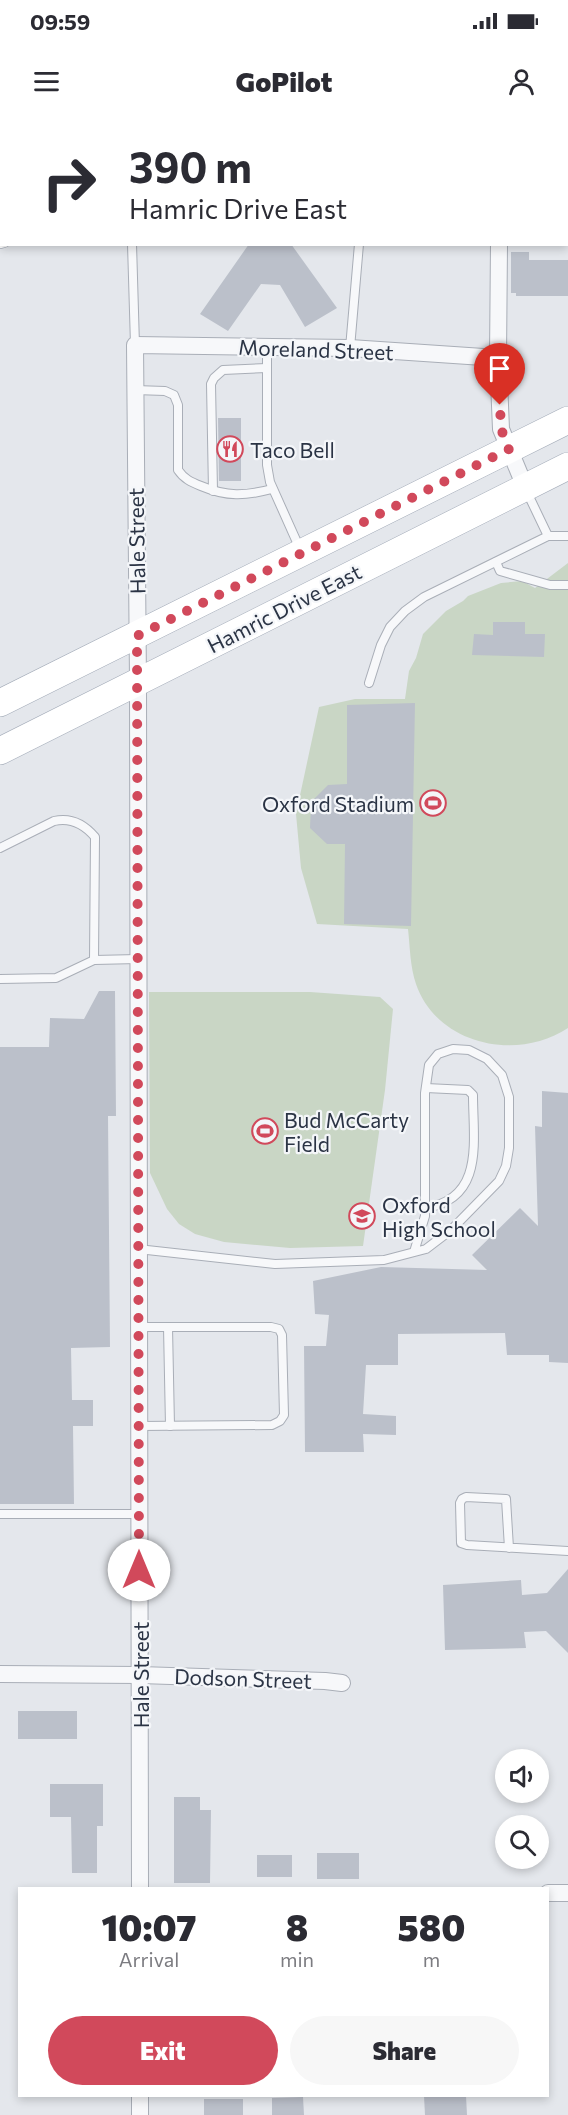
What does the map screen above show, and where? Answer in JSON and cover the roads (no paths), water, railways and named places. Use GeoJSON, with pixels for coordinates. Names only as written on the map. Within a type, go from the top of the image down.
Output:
{"type":"FeatureCollection","features":[{"type":"Feature","properties":{"kind":"main road","name":"Hamric Drive East"},"geometry":{"type":"LineString","coordinates":[[0,703],[568,420]]}},
{"type":"Feature","properties":{"kind":"main road","name":"Hamric Drive East"},"geometry":{"type":"LineString","coordinates":[[0,751],[568,466]]}},
{"type":"Feature","properties":{"kind":"street"},"geometry":{"type":"LineString","coordinates":[[499,246],[498,358],[501,429],[525,487]]}},
{"type":"Feature","properties":{"kind":"street","name":"Moreland Street"},"geometry":{"type":"LineString","coordinates":[[135,345],[350,348],[498,358]]}},
{"type":"Feature","properties":{"kind":"street","name":"Hale Street"},"geometry":{"type":"LineString","coordinates":[[135,345],[138,681],[140,1887]]}},
{"type":"Feature","properties":{"kind":"street","name":"Dodson Street"},"geometry":{"type":"LineString","coordinates":[[0,1674],[140,1675],[342,1683]]}},
{"type":"Feature","properties":{"kind":"street"},"geometry":{"type":"LineString","coordinates":[[549,1893],[568,1893]]}},
{"type":"Feature","properties":{"kind":"street"},"geometry":{"type":"LineString","coordinates":[[140,2097],[140,2115]]}},
{"type":"Feature","properties":{"kind":"lane"},"geometry":{"type":"LineString","coordinates":[[132,246],[135,345]]}},
{"type":"Feature","properties":{"kind":"lane"},"geometry":{"type":"LineString","coordinates":[[350,348],[359,246]]}},
{"type":"Feature","properties":{"kind":"lane"},"geometry":{"type":"LineString","coordinates":[[267,347],[267,465],[272,489],[302,552]]}},
{"type":"Feature","properties":{"kind":"lane"},"geometry":{"type":"LineString","coordinates":[[213,491],[211,384],[223,370],[267,368]]}},
{"type":"Feature","properties":{"kind":"lane"},"geometry":{"type":"LineString","coordinates":[[135,390],[165,391],[174,395],[178,405],[178,470],[183,477],[222,494],[254,494],[272,489]]}},
{"type":"Feature","properties":{"kind":"lane"},"geometry":{"type":"LineString","coordinates":[[525,487],[548,536]]}},
{"type":"Feature","properties":{"kind":"lane"},"geometry":{"type":"LineString","coordinates":[[369,683],[385,636],[405,611],[424,597],[548,536],[568,536]]}},
{"type":"Feature","properties":{"kind":"lane"},"geometry":{"type":"LineString","coordinates":[[496,562],[500,571],[550,585],[568,585]]}},
{"type":"Feature","properties":{"kind":"lane"},"geometry":{"type":"LineString","coordinates":[[0,848],[61,819],[81,824],[95,837],[94,960]]}},
{"type":"Feature","properties":{"kind":"lane"},"geometry":{"type":"LineString","coordinates":[[0,979],[56,978],[94,960],[138,959]]}},
{"type":"Feature","properties":{"kind":"lane"},"geometry":{"type":"LineString","coordinates":[[138,1249],[275,1264],[384,1260],[426,1249],[451,1230],[499,1181],[506,1166],[509,1148],[509,1097],[502,1075],[487,1059],[469,1050],[453,1049],[438,1054],[429,1065],[426,1088],[425,1216],[414,1252]]}},
{"type":"Feature","properties":{"kind":"lane"},"geometry":{"type":"LineString","coordinates":[[425,1208],[438,1206],[453,1198],[467,1183],[472,1167],[473,1095],[468,1090],[426,1088]]}},
{"type":"Feature","properties":{"kind":"lane"},"geometry":{"type":"LineString","coordinates":[[139,1327],[271,1327],[279,1329],[282,1335],[284,1415],[280,1421],[272,1425],[139,1426]]}},
{"type":"Feature","properties":{"kind":"lane"},"geometry":{"type":"LineString","coordinates":[[168,1327],[170,1426]]}},
{"type":"Feature","properties":{"kind":"lane"},"geometry":{"type":"LineString","coordinates":[[509,1548],[506,1499],[466,1497],[462,1499],[459,1503],[461,1543],[467,1545],[509,1548],[568,1551]]}},
{"type":"Feature","properties":{"kind":"lane"},"geometry":{"type":"LineString","coordinates":[[0,1514],[139,1514]]}},
{"type":"Feature","properties":{"kind":"place","name":"Taco Bell"},"geometry":{"type":"Point","coordinates":[230,449]}},
{"type":"Feature","properties":{"kind":"place","name":"Oxford Stadium"},"geometry":{"type":"Point","coordinates":[433,803]}},
{"type":"Feature","properties":{"kind":"place","name":"Bud McCarty Field"},"geometry":{"type":"Point","coordinates":[265,1131]}},
{"type":"Feature","properties":{"kind":"place","name":"Oxford High School"},"geometry":{"type":"Point","coordinates":[362,1216]}}]}
